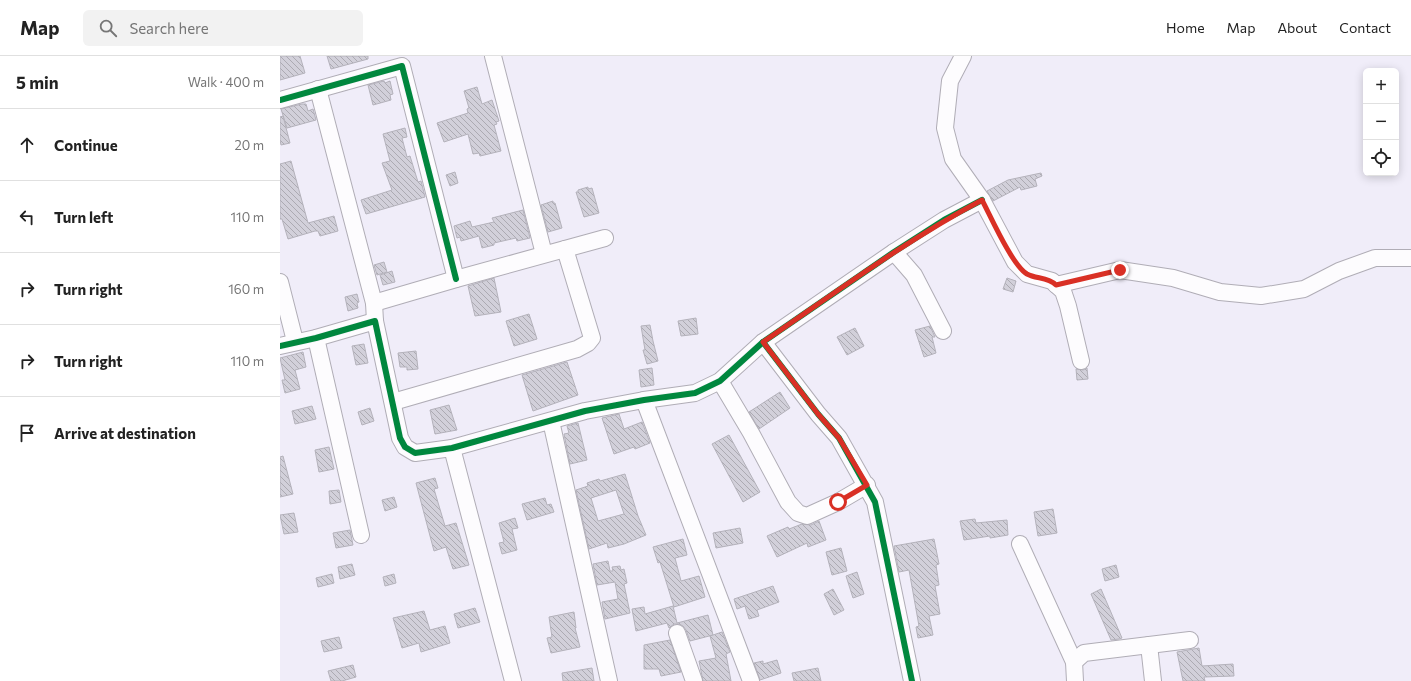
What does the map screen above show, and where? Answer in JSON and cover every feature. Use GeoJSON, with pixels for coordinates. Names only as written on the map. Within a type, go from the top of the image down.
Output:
{"type":"FeatureCollection","features":[{"type":"Feature","properties":{"kind":"street"},"geometry":{"type":"LineString","coordinates":[[493,56],[544,254]]}},
{"type":"Feature","properties":{"kind":"street"},"geometry":{"type":"LineString","coordinates":[[963,56],[950,82],[945,128],[953,159],[982,200],[1015,262],[1027,274],[1052,281],[1063,291],[1068,306],[1080,361]]}},
{"type":"Feature","properties":{"kind":"street"},"geometry":{"type":"LineString","coordinates":[[280,100],[318,89],[400,61],[456,279]]}},
{"type":"Feature","properties":{"kind":"street"},"geometry":{"type":"LineString","coordinates":[[318,89],[374,303],[376,321],[400,438],[405,447],[415,453],[452,448],[585,411],[644,400],[694,393],[720,381],[763,342],[894,252],[944,220],[982,200]]}},
{"type":"Feature","properties":{"kind":"street"},"geometry":{"type":"LineString","coordinates":[[374,303],[605,238]]}},
{"type":"Feature","properties":{"kind":"street"},"geometry":{"type":"LineString","coordinates":[[393,402],[577,348],[588,343],[592,338],[565,249]]}},
{"type":"Feature","properties":{"kind":"street"},"geometry":{"type":"LineString","coordinates":[[894,252],[914,275],[943,331]]}},
{"type":"Feature","properties":{"kind":"street"},"geometry":{"type":"LineString","coordinates":[[1056,285],[1120,270],[1173,278],[1220,292],[1261,296],[1304,289],[1339,271],[1375,258],[1411,258]]}},
{"type":"Feature","properties":{"kind":"street"},"geometry":{"type":"LineString","coordinates":[[280,282],[296,341]]}},
{"type":"Feature","properties":{"kind":"street"},"geometry":{"type":"LineString","coordinates":[[280,346],[296,341],[316,338],[376,321]]}},
{"type":"Feature","properties":{"kind":"street"},"geometry":{"type":"LineString","coordinates":[[316,338],[361,535]]}},
{"type":"Feature","properties":{"kind":"street"},"geometry":{"type":"LineString","coordinates":[[763,342],[818,414],[839,438],[867,485],[875,502],[912,681]]}},
{"type":"Feature","properties":{"kind":"street"},"geometry":{"type":"LineString","coordinates":[[720,381],[751,433],[788,502],[798,513],[807,516],[838,502],[867,485]]}},
{"type":"Feature","properties":{"kind":"street"},"geometry":{"type":"LineString","coordinates":[[644,400],[751,681]]}},
{"type":"Feature","properties":{"kind":"street"},"geometry":{"type":"LineString","coordinates":[[551,421],[609,681]]}},
{"type":"Feature","properties":{"kind":"street"},"geometry":{"type":"LineString","coordinates":[[452,448],[513,681]]}},
{"type":"Feature","properties":{"kind":"street"},"geometry":{"type":"LineString","coordinates":[[1020,544],[1074,662],[1075,681]]}},
{"type":"Feature","properties":{"kind":"street"},"geometry":{"type":"LineString","coordinates":[[677,633],[694,681]]}},
{"type":"Feature","properties":{"kind":"street"},"geometry":{"type":"LineString","coordinates":[[1074,662],[1084,653],[1190,640]]}},
{"type":"Feature","properties":{"kind":"street"},"geometry":{"type":"LineString","coordinates":[[1149,645],[1153,681]]}},
{"type":"Feature","properties":{"kind":"building"},"geometry":{"type":"Polygon","coordinates":[[[280,56],[300,56],[305,73],[280,80],[280,56]]]}},
{"type":"Feature","properties":{"kind":"building"},"geometry":{"type":"Polygon","coordinates":[[[327,56],[368,56],[368,59],[331,69],[327,56]]]}},
{"type":"Feature","properties":{"kind":"building"},"geometry":{"type":"Polygon","coordinates":[[[384,81],[385,83],[390,81],[393,94],[390,95],[391,100],[373,105],[368,85],[384,81]]]}},
{"type":"Feature","properties":{"kind":"building"},"geometry":{"type":"Polygon","coordinates":[[[477,87],[482,104],[492,100],[499,121],[494,125],[501,151],[480,156],[479,153],[473,154],[468,134],[444,142],[437,123],[468,113],[467,109],[469,108],[464,91],[477,87]]]}},
{"type":"Feature","properties":{"kind":"building"},"geometry":{"type":"Polygon","coordinates":[[[306,104],[308,111],[313,109],[316,120],[287,128],[281,109],[306,104]]]}},
{"type":"Feature","properties":{"kind":"building"},"geometry":{"type":"Polygon","coordinates":[[[283,116],[290,143],[281,145],[280,117],[283,116]]]}},
{"type":"Feature","properties":{"kind":"building"},"geometry":{"type":"Polygon","coordinates":[[[405,128],[407,137],[402,138],[407,157],[410,156],[418,182],[421,181],[425,197],[366,214],[361,200],[392,190],[382,163],[390,161],[383,134],[405,128]]]}},
{"type":"Feature","properties":{"kind":"building"},"geometry":{"type":"Polygon","coordinates":[[[291,161],[308,223],[334,216],[338,231],[320,236],[318,231],[315,231],[288,239],[282,219],[280,219],[280,164],[291,161]]]}},
{"type":"Feature","properties":{"kind":"building"},"geometry":{"type":"Polygon","coordinates":[[[455,172],[458,183],[450,186],[446,175],[455,172]]]}},
{"type":"Feature","properties":{"kind":"building"},"geometry":{"type":"Polygon","coordinates":[[[1041,173],[1042,176],[1035,179],[1037,186],[1021,190],[1020,187],[993,201],[987,191],[1008,180],[1041,173]]]}},
{"type":"Feature","properties":{"kind":"building"},"geometry":{"type":"Polygon","coordinates":[[[588,187],[588,189],[592,188],[599,213],[584,217],[576,192],[588,187]]]}},
{"type":"Feature","properties":{"kind":"building"},"geometry":{"type":"Polygon","coordinates":[[[553,201],[553,203],[555,203],[562,228],[548,232],[541,205],[553,201]]]}},
{"type":"Feature","properties":{"kind":"building"},"geometry":{"type":"Polygon","coordinates":[[[523,210],[530,238],[517,241],[516,238],[494,243],[494,245],[482,248],[479,236],[461,241],[460,237],[457,238],[454,226],[470,221],[472,227],[494,222],[492,218],[523,210]]]}},
{"type":"Feature","properties":{"kind":"building"},"geometry":{"type":"Polygon","coordinates":[[[384,262],[387,272],[377,275],[374,265],[384,262]]]}},
{"type":"Feature","properties":{"kind":"building"},"geometry":{"type":"Polygon","coordinates":[[[392,271],[395,282],[383,285],[380,275],[392,271]]]}},
{"type":"Feature","properties":{"kind":"building"},"geometry":{"type":"Polygon","coordinates":[[[494,278],[501,312],[475,316],[468,286],[494,278]]]}},
{"type":"Feature","properties":{"kind":"building"},"geometry":{"type":"Polygon","coordinates":[[[1007,278],[1016,281],[1013,292],[1003,289],[1007,278]]]}},
{"type":"Feature","properties":{"kind":"building"},"geometry":{"type":"Polygon","coordinates":[[[357,294],[359,302],[357,303],[358,308],[348,311],[345,297],[357,294]]]}},
{"type":"Feature","properties":{"kind":"building"},"geometry":{"type":"Polygon","coordinates":[[[529,314],[537,339],[514,346],[506,321],[529,314]]]}},
{"type":"Feature","properties":{"kind":"building"},"geometry":{"type":"Polygon","coordinates":[[[696,318],[698,334],[681,336],[678,321],[696,318]]]}},
{"type":"Feature","properties":{"kind":"building"},"geometry":{"type":"Polygon","coordinates":[[[650,325],[658,361],[647,364],[643,350],[645,350],[641,326],[650,325]]]}},
{"type":"Feature","properties":{"kind":"building"},"geometry":{"type":"Polygon","coordinates":[[[930,326],[935,337],[932,337],[936,353],[924,357],[915,330],[930,326]]]}},
{"type":"Feature","properties":{"kind":"building"},"geometry":{"type":"Polygon","coordinates":[[[855,328],[864,346],[847,355],[837,337],[855,328]]]}},
{"type":"Feature","properties":{"kind":"building"},"geometry":{"type":"Polygon","coordinates":[[[364,344],[368,363],[356,365],[352,346],[364,344]]]}},
{"type":"Feature","properties":{"kind":"building"},"geometry":{"type":"Polygon","coordinates":[[[416,351],[418,369],[407,370],[407,367],[400,367],[398,353],[416,351]]]}},
{"type":"Feature","properties":{"kind":"building"},"geometry":{"type":"Polygon","coordinates":[[[303,352],[306,367],[295,370],[300,389],[285,393],[282,380],[285,380],[280,358],[303,352]]]}},
{"type":"Feature","properties":{"kind":"building"},"geometry":{"type":"Polygon","coordinates":[[[567,362],[578,395],[533,411],[522,375],[567,362]]]}},
{"type":"Feature","properties":{"kind":"building"},"geometry":{"type":"Polygon","coordinates":[[[652,368],[654,385],[641,387],[639,370],[652,368]]]}},
{"type":"Feature","properties":{"kind":"building"},"geometry":{"type":"Polygon","coordinates":[[[1087,368],[1088,379],[1077,380],[1076,369],[1083,370],[1087,368]]]}},
{"type":"Feature","properties":{"kind":"building"},"geometry":{"type":"Polygon","coordinates":[[[780,392],[790,408],[759,429],[749,412],[780,392]]]}},
{"type":"Feature","properties":{"kind":"building"},"geometry":{"type":"Polygon","coordinates":[[[449,405],[457,430],[435,434],[430,410],[449,405]]]}},
{"type":"Feature","properties":{"kind":"building"},"geometry":{"type":"Polygon","coordinates":[[[312,406],[316,419],[295,424],[292,411],[312,406]]]}},
{"type":"Feature","properties":{"kind":"building"},"geometry":{"type":"Polygon","coordinates":[[[370,408],[374,421],[362,425],[358,412],[370,408]]]}},
{"type":"Feature","properties":{"kind":"building"},"geometry":{"type":"Polygon","coordinates":[[[619,414],[624,429],[642,422],[650,443],[635,449],[634,447],[614,454],[602,418],[619,414]]]}},
{"type":"Feature","properties":{"kind":"building"},"geometry":{"type":"Polygon","coordinates":[[[578,423],[587,460],[570,464],[564,434],[569,433],[567,426],[578,423]]]}},
{"type":"Feature","properties":{"kind":"building"},"geometry":{"type":"Polygon","coordinates":[[[729,435],[760,492],[743,502],[712,444],[729,435]]]}},
{"type":"Feature","properties":{"kind":"building"},"geometry":{"type":"Polygon","coordinates":[[[329,447],[334,469],[319,472],[315,450],[329,447]]]}},
{"type":"Feature","properties":{"kind":"building"},"geometry":{"type":"Polygon","coordinates":[[[283,456],[293,494],[280,497],[280,457],[283,456]]]}},
{"type":"Feature","properties":{"kind":"building"},"geometry":{"type":"Polygon","coordinates":[[[625,474],[638,516],[646,535],[624,544],[608,548],[607,543],[589,549],[576,490],[588,486],[587,483],[599,479],[600,481],[625,474]],[[616,490],[591,498],[598,521],[624,514],[616,490]]]}},
{"type":"Feature","properties":{"kind":"building"},"geometry":{"type":"Polygon","coordinates":[[[435,478],[438,488],[434,489],[445,526],[456,523],[469,565],[453,569],[446,547],[434,551],[416,483],[435,478]]]}},
{"type":"Feature","properties":{"kind":"building"},"geometry":{"type":"Polygon","coordinates":[[[339,490],[341,502],[330,504],[329,491],[339,490]]]}},
{"type":"Feature","properties":{"kind":"building"},"geometry":{"type":"Polygon","coordinates":[[[394,497],[397,507],[385,511],[382,500],[394,497]]]}},
{"type":"Feature","properties":{"kind":"building"},"geometry":{"type":"Polygon","coordinates":[[[545,498],[547,505],[551,504],[554,512],[527,520],[522,504],[545,498]]]}},
{"type":"Feature","properties":{"kind":"building"},"geometry":{"type":"Polygon","coordinates":[[[1053,509],[1057,533],[1038,536],[1034,512],[1053,509]]]}},
{"type":"Feature","properties":{"kind":"building"},"geometry":{"type":"Polygon","coordinates":[[[294,513],[298,532],[284,534],[280,515],[294,513]]]}},
{"type":"Feature","properties":{"kind":"building"},"geometry":{"type":"Polygon","coordinates":[[[515,518],[518,528],[512,529],[517,550],[502,554],[499,543],[504,542],[499,523],[515,518]]]}},
{"type":"Feature","properties":{"kind":"building"},"geometry":{"type":"Polygon","coordinates":[[[975,519],[976,523],[1007,520],[1008,535],[964,540],[960,521],[975,519]]]}},
{"type":"Feature","properties":{"kind":"building"},"geometry":{"type":"Polygon","coordinates":[[[819,521],[826,540],[808,547],[807,543],[777,557],[767,536],[788,527],[789,529],[802,524],[811,525],[819,521]]]}},
{"type":"Feature","properties":{"kind":"building"},"geometry":{"type":"Polygon","coordinates":[[[740,528],[743,543],[716,548],[713,533],[740,528]]]}},
{"type":"Feature","properties":{"kind":"building"},"geometry":{"type":"Polygon","coordinates":[[[350,530],[353,545],[336,548],[333,533],[350,530]]]}},
{"type":"Feature","properties":{"kind":"building"},"geometry":{"type":"Polygon","coordinates":[[[683,539],[687,555],[675,558],[681,581],[699,576],[705,597],[674,607],[660,562],[658,563],[653,547],[683,539]]]}},
{"type":"Feature","properties":{"kind":"building"},"geometry":{"type":"Polygon","coordinates":[[[934,539],[939,564],[936,565],[939,585],[935,586],[940,614],[929,616],[933,635],[918,638],[916,627],[919,626],[909,570],[899,572],[894,546],[934,539]]]}},
{"type":"Feature","properties":{"kind":"building"},"geometry":{"type":"Polygon","coordinates":[[[841,548],[847,571],[832,575],[826,552],[841,548]]]}},
{"type":"Feature","properties":{"kind":"building"},"geometry":{"type":"Polygon","coordinates":[[[608,561],[610,571],[613,571],[612,567],[620,566],[621,570],[624,569],[627,583],[624,584],[630,613],[605,619],[602,602],[618,599],[615,582],[597,585],[593,564],[608,561]]]}},
{"type":"Feature","properties":{"kind":"building"},"geometry":{"type":"Polygon","coordinates":[[[352,564],[355,575],[340,579],[338,567],[352,564]]]}},
{"type":"Feature","properties":{"kind":"building"},"geometry":{"type":"Polygon","coordinates":[[[1116,565],[1119,577],[1105,581],[1102,569],[1116,565]]]}},
{"type":"Feature","properties":{"kind":"building"},"geometry":{"type":"Polygon","coordinates":[[[857,572],[864,594],[853,598],[846,576],[857,572]]]}},
{"type":"Feature","properties":{"kind":"building"},"geometry":{"type":"Polygon","coordinates":[[[332,574],[334,583],[318,587],[316,578],[332,574]]]}},
{"type":"Feature","properties":{"kind":"building"},"geometry":{"type":"Polygon","coordinates":[[[394,574],[396,583],[385,586],[383,577],[394,574]]]}},
{"type":"Feature","properties":{"kind":"building"},"geometry":{"type":"Polygon","coordinates":[[[773,586],[779,602],[757,610],[759,616],[749,619],[745,606],[737,609],[734,599],[773,586]]]}},
{"type":"Feature","properties":{"kind":"building"},"geometry":{"type":"Polygon","coordinates":[[[833,589],[844,610],[834,615],[824,594],[833,589]]]}},
{"type":"Feature","properties":{"kind":"building"},"geometry":{"type":"Polygon","coordinates":[[[1101,589],[1122,638],[1111,640],[1091,594],[1101,589]]]}},
{"type":"Feature","properties":{"kind":"building"},"geometry":{"type":"Polygon","coordinates":[[[673,606],[677,623],[708,615],[713,635],[690,641],[683,626],[674,624],[669,628],[667,623],[636,631],[632,609],[644,607],[645,614],[673,606]]]}},
{"type":"Feature","properties":{"kind":"building"},"geometry":{"type":"Polygon","coordinates":[[[475,608],[480,622],[458,628],[454,614],[475,608]]]}},
{"type":"Feature","properties":{"kind":"building"},"geometry":{"type":"Polygon","coordinates":[[[424,611],[430,630],[445,626],[450,643],[421,652],[419,643],[402,648],[393,618],[424,611]]]}},
{"type":"Feature","properties":{"kind":"building"},"geometry":{"type":"Polygon","coordinates":[[[574,612],[575,628],[580,647],[551,653],[547,638],[552,637],[549,617],[574,612]]]}},
{"type":"Feature","properties":{"kind":"building"},"geometry":{"type":"Polygon","coordinates":[[[722,632],[730,652],[726,654],[731,681],[703,681],[699,661],[716,658],[710,636],[722,632]]]}},
{"type":"Feature","properties":{"kind":"building"},"geometry":{"type":"Polygon","coordinates":[[[339,637],[342,648],[324,652],[321,641],[339,637]]]}},
{"type":"Feature","properties":{"kind":"building"},"geometry":{"type":"Polygon","coordinates":[[[670,640],[681,672],[661,676],[659,669],[644,669],[644,645],[670,640]]]}},
{"type":"Feature","properties":{"kind":"building"},"geometry":{"type":"Polygon","coordinates":[[[1199,648],[1202,666],[1233,664],[1234,676],[1204,677],[1205,681],[1183,681],[1177,652],[1199,648]]]}},
{"type":"Feature","properties":{"kind":"building"},"geometry":{"type":"Polygon","coordinates":[[[777,660],[781,673],[760,680],[754,663],[763,661],[763,664],[777,660]]]}},
{"type":"Feature","properties":{"kind":"building"},"geometry":{"type":"Polygon","coordinates":[[[353,665],[356,677],[342,681],[331,681],[328,671],[353,665]]]}},
{"type":"Feature","properties":{"kind":"building"},"geometry":{"type":"Polygon","coordinates":[[[592,668],[594,681],[563,681],[562,673],[592,668]]]}},
{"type":"Feature","properties":{"kind":"building"},"geometry":{"type":"Polygon","coordinates":[[[818,668],[821,681],[794,681],[792,673],[818,668]]]}},
{"type":"Feature","properties":{"kind":"cycle path"},"geometry":{"type":"LineString","coordinates":[[280,100],[402,66],[456,279]]}},
{"type":"Feature","properties":{"kind":"cycle path"},"geometry":{"type":"LineString","coordinates":[[280,346],[316,338],[375,321],[400,438],[405,447],[415,453],[452,448],[585,411],[644,400],[695,393],[720,381],[763,342],[894,252],[944,220],[982,200]]}},
{"type":"Feature","properties":{"kind":"cycle path"},"geometry":{"type":"LineString","coordinates":[[763,342],[818,414],[839,438],[875,502],[912,681]]}},
{"type":"Feature","properties":{"kind":"route"},"geometry":{"type":"LineString","coordinates":[[838,502],[867,485],[839,438],[818,414],[763,342],[894,252],[944,220],[982,200],[1015,262],[1027,274],[1052,281],[1056,285],[1120,270]]}}]}
